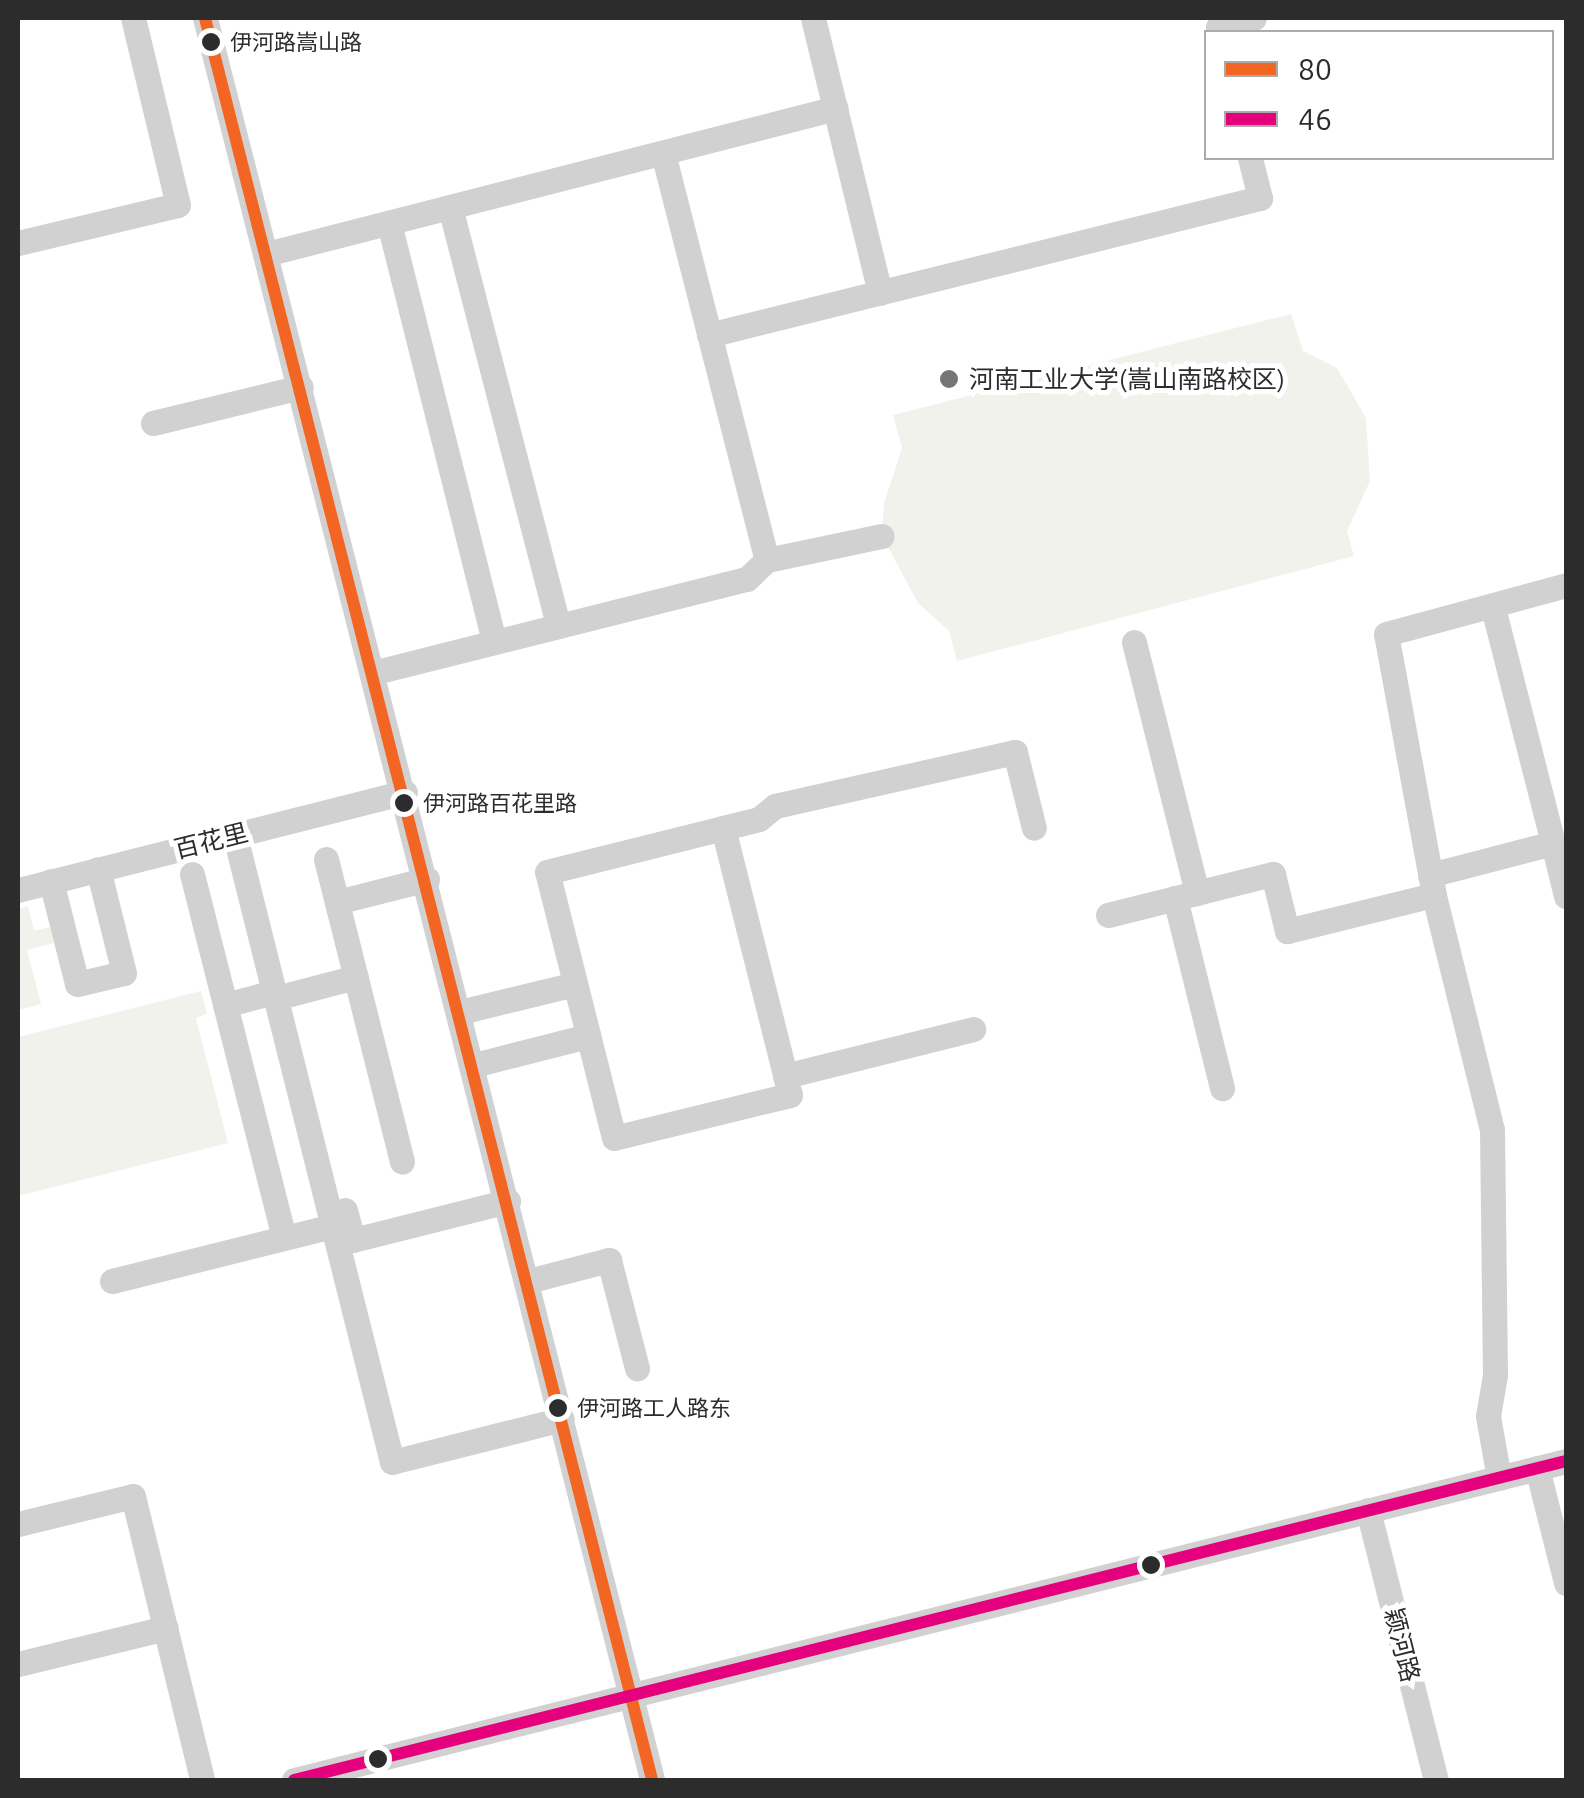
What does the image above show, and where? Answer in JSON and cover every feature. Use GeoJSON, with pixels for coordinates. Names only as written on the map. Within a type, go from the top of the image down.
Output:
{"type":"FeatureCollection","features":[{"type":"Feature","properties":{"kind":"street"},"geometry":{"type":"LineString","coordinates":[[18,243],[178,205],[133,18]]}},
{"type":"Feature","properties":{"kind":"street"},"geometry":{"type":"LineString","coordinates":[[205,18],[376,672],[652,1780]]}},
{"type":"Feature","properties":{"kind":"street"},"geometry":{"type":"LineString","coordinates":[[814,18],[880,292]]}},
{"type":"Feature","properties":{"kind":"street"},"geometry":{"type":"LineString","coordinates":[[1218,26],[1254,18]]}},
{"type":"Feature","properties":{"kind":"street"},"geometry":{"type":"LineString","coordinates":[[266,254],[836,108]]}},
{"type":"Feature","properties":{"kind":"street"},"geometry":{"type":"LineString","coordinates":[[663,153],[767,560]]}},
{"type":"Feature","properties":{"kind":"street"},"geometry":{"type":"LineString","coordinates":[[710,335],[1260,198],[1250,160]]}},
{"type":"Feature","properties":{"kind":"street"},"geometry":{"type":"LineString","coordinates":[[450,207],[558,626]]}},
{"type":"Feature","properties":{"kind":"street"},"geometry":{"type":"LineString","coordinates":[[389,223],[494,642]]}},
{"type":"Feature","properties":{"kind":"street"},"geometry":{"type":"LineString","coordinates":[[153,423],[301,387]]}},
{"type":"Feature","properties":{"kind":"street"},"geometry":{"type":"LineString","coordinates":[[376,672],[746,579],[767,560],[882,536]]}},
{"type":"Feature","properties":{"kind":"street"},"geometry":{"type":"LineString","coordinates":[[1499,1478],[1488,1416],[1496,1375],[1492,1130],[1432,885],[1386,634],[1566,585]]}},
{"type":"Feature","properties":{"kind":"street"},"geometry":{"type":"LineString","coordinates":[[1495,615],[1566,896]]}},
{"type":"Feature","properties":{"kind":"street"},"geometry":{"type":"LineString","coordinates":[[1134,642],[1222,1088]]}},
{"type":"Feature","properties":{"kind":"street"},"geometry":{"type":"LineString","coordinates":[[723,828],[790,1094],[614,1138],[547,872],[723,828],[792,802],[1015,752],[1034,828]]}},
{"type":"Feature","properties":{"kind":"street","name":"百花里"},"geometry":{"type":"LineString","coordinates":[[18,890],[405,792]]}},
{"type":"Feature","properties":{"kind":"street"},"geometry":{"type":"LineString","coordinates":[[1108,915],[1273,874],[1287,932],[1552,843]]}},
{"type":"Feature","properties":{"kind":"street"},"geometry":{"type":"LineString","coordinates":[[237,844],[353,1240],[508,1201]]}},
{"type":"Feature","properties":{"kind":"street"},"geometry":{"type":"LineString","coordinates":[[326,858],[402,1162]]}},
{"type":"Feature","properties":{"kind":"street"},"geometry":{"type":"LineString","coordinates":[[51,881],[77,984],[124,973],[98,869]]}},
{"type":"Feature","properties":{"kind":"street"},"geometry":{"type":"LineString","coordinates":[[192,874],[284,1238]]}},
{"type":"Feature","properties":{"kind":"street"},"geometry":{"type":"LineString","coordinates":[[337,902],[427,879]]}},
{"type":"Feature","properties":{"kind":"street"},"geometry":{"type":"LineString","coordinates":[[271,915],[282,993],[333,1226],[392,1462],[562,1419]]}},
{"type":"Feature","properties":{"kind":"street"},"geometry":{"type":"LineString","coordinates":[[225,1005],[356,977]]}},
{"type":"Feature","properties":{"kind":"street"},"geometry":{"type":"LineString","coordinates":[[460,1012],[575,984]]}},
{"type":"Feature","properties":{"kind":"street"},"geometry":{"type":"LineString","coordinates":[[785,1076],[973,1029]]}},
{"type":"Feature","properties":{"kind":"street"},"geometry":{"type":"LineString","coordinates":[[474,1065],[588,1036]]}},
{"type":"Feature","properties":{"kind":"street"},"geometry":{"type":"LineString","coordinates":[[112,1282],[333,1226]]}},
{"type":"Feature","properties":{"kind":"street"},"geometry":{"type":"LineString","coordinates":[[528,1280],[610,1260],[636,1368]]}},
{"type":"Feature","properties":{"kind":"street"},"geometry":{"type":"LineString","coordinates":[[294,1780],[1566,1461]]}},
{"type":"Feature","properties":{"kind":"street"},"geometry":{"type":"LineString","coordinates":[[1538,1468],[1566,1583]]}},
{"type":"Feature","properties":{"kind":"street"},"geometry":{"type":"LineString","coordinates":[[18,1524],[133,1496],[202,1780]]}},
{"type":"Feature","properties":{"kind":"street","name":"颖河路"},"geometry":{"type":"LineString","coordinates":[[1368,1510],[1436,1780]]}},
{"type":"Feature","properties":{"kind":"street"},"geometry":{"type":"LineString","coordinates":[[18,1664],[166,1628]]}},
{"type":"Feature","properties":{"kind":"shaded area"},"geometry":{"type":"Polygon","coordinates":[[[1291,314],[1303,351],[1337,368],[1366,418],[1370,481],[1347,531],[1354,556],[957,661],[949,631],[918,603],[882,536],[884,503],[902,448],[893,415],[1291,314]]]}},
{"type":"Feature","properties":{"kind":"shaded area"},"geometry":{"type":"Polygon","coordinates":[[[28,906],[34,931],[50,927],[54,943],[27,950],[41,1004],[18,1010],[18,909],[28,906]]]}},
{"type":"Feature","properties":{"kind":"shaded area"},"geometry":{"type":"Polygon","coordinates":[[[201,991],[207,1014],[196,1018],[228,1143],[18,1196],[18,1037],[201,991]]]}},
{"type":"Feature","properties":{"kind":"transit line","name":"80"},"geometry":{"type":"LineString","coordinates":[[205,18],[652,1780]]}},
{"type":"Feature","properties":{"kind":"transit line","name":"46"},"geometry":{"type":"LineString","coordinates":[[294,1780],[1566,1461]]}},
{"type":"Feature","properties":{"kind":"place","name":"伊河路嵩山路"},"geometry":{"type":"Point","coordinates":[211,42]}},
{"type":"Feature","properties":{"kind":"place","name":"河南工业大学(嵩山南路校区)"},"geometry":{"type":"Point","coordinates":[949,379]}},
{"type":"Feature","properties":{"kind":"place","name":"伊河路百花里路"},"geometry":{"type":"Point","coordinates":[404,803]}},
{"type":"Feature","properties":{"kind":"place","name":"伊河路工人路东"},"geometry":{"type":"Point","coordinates":[558,1408]}}]}
